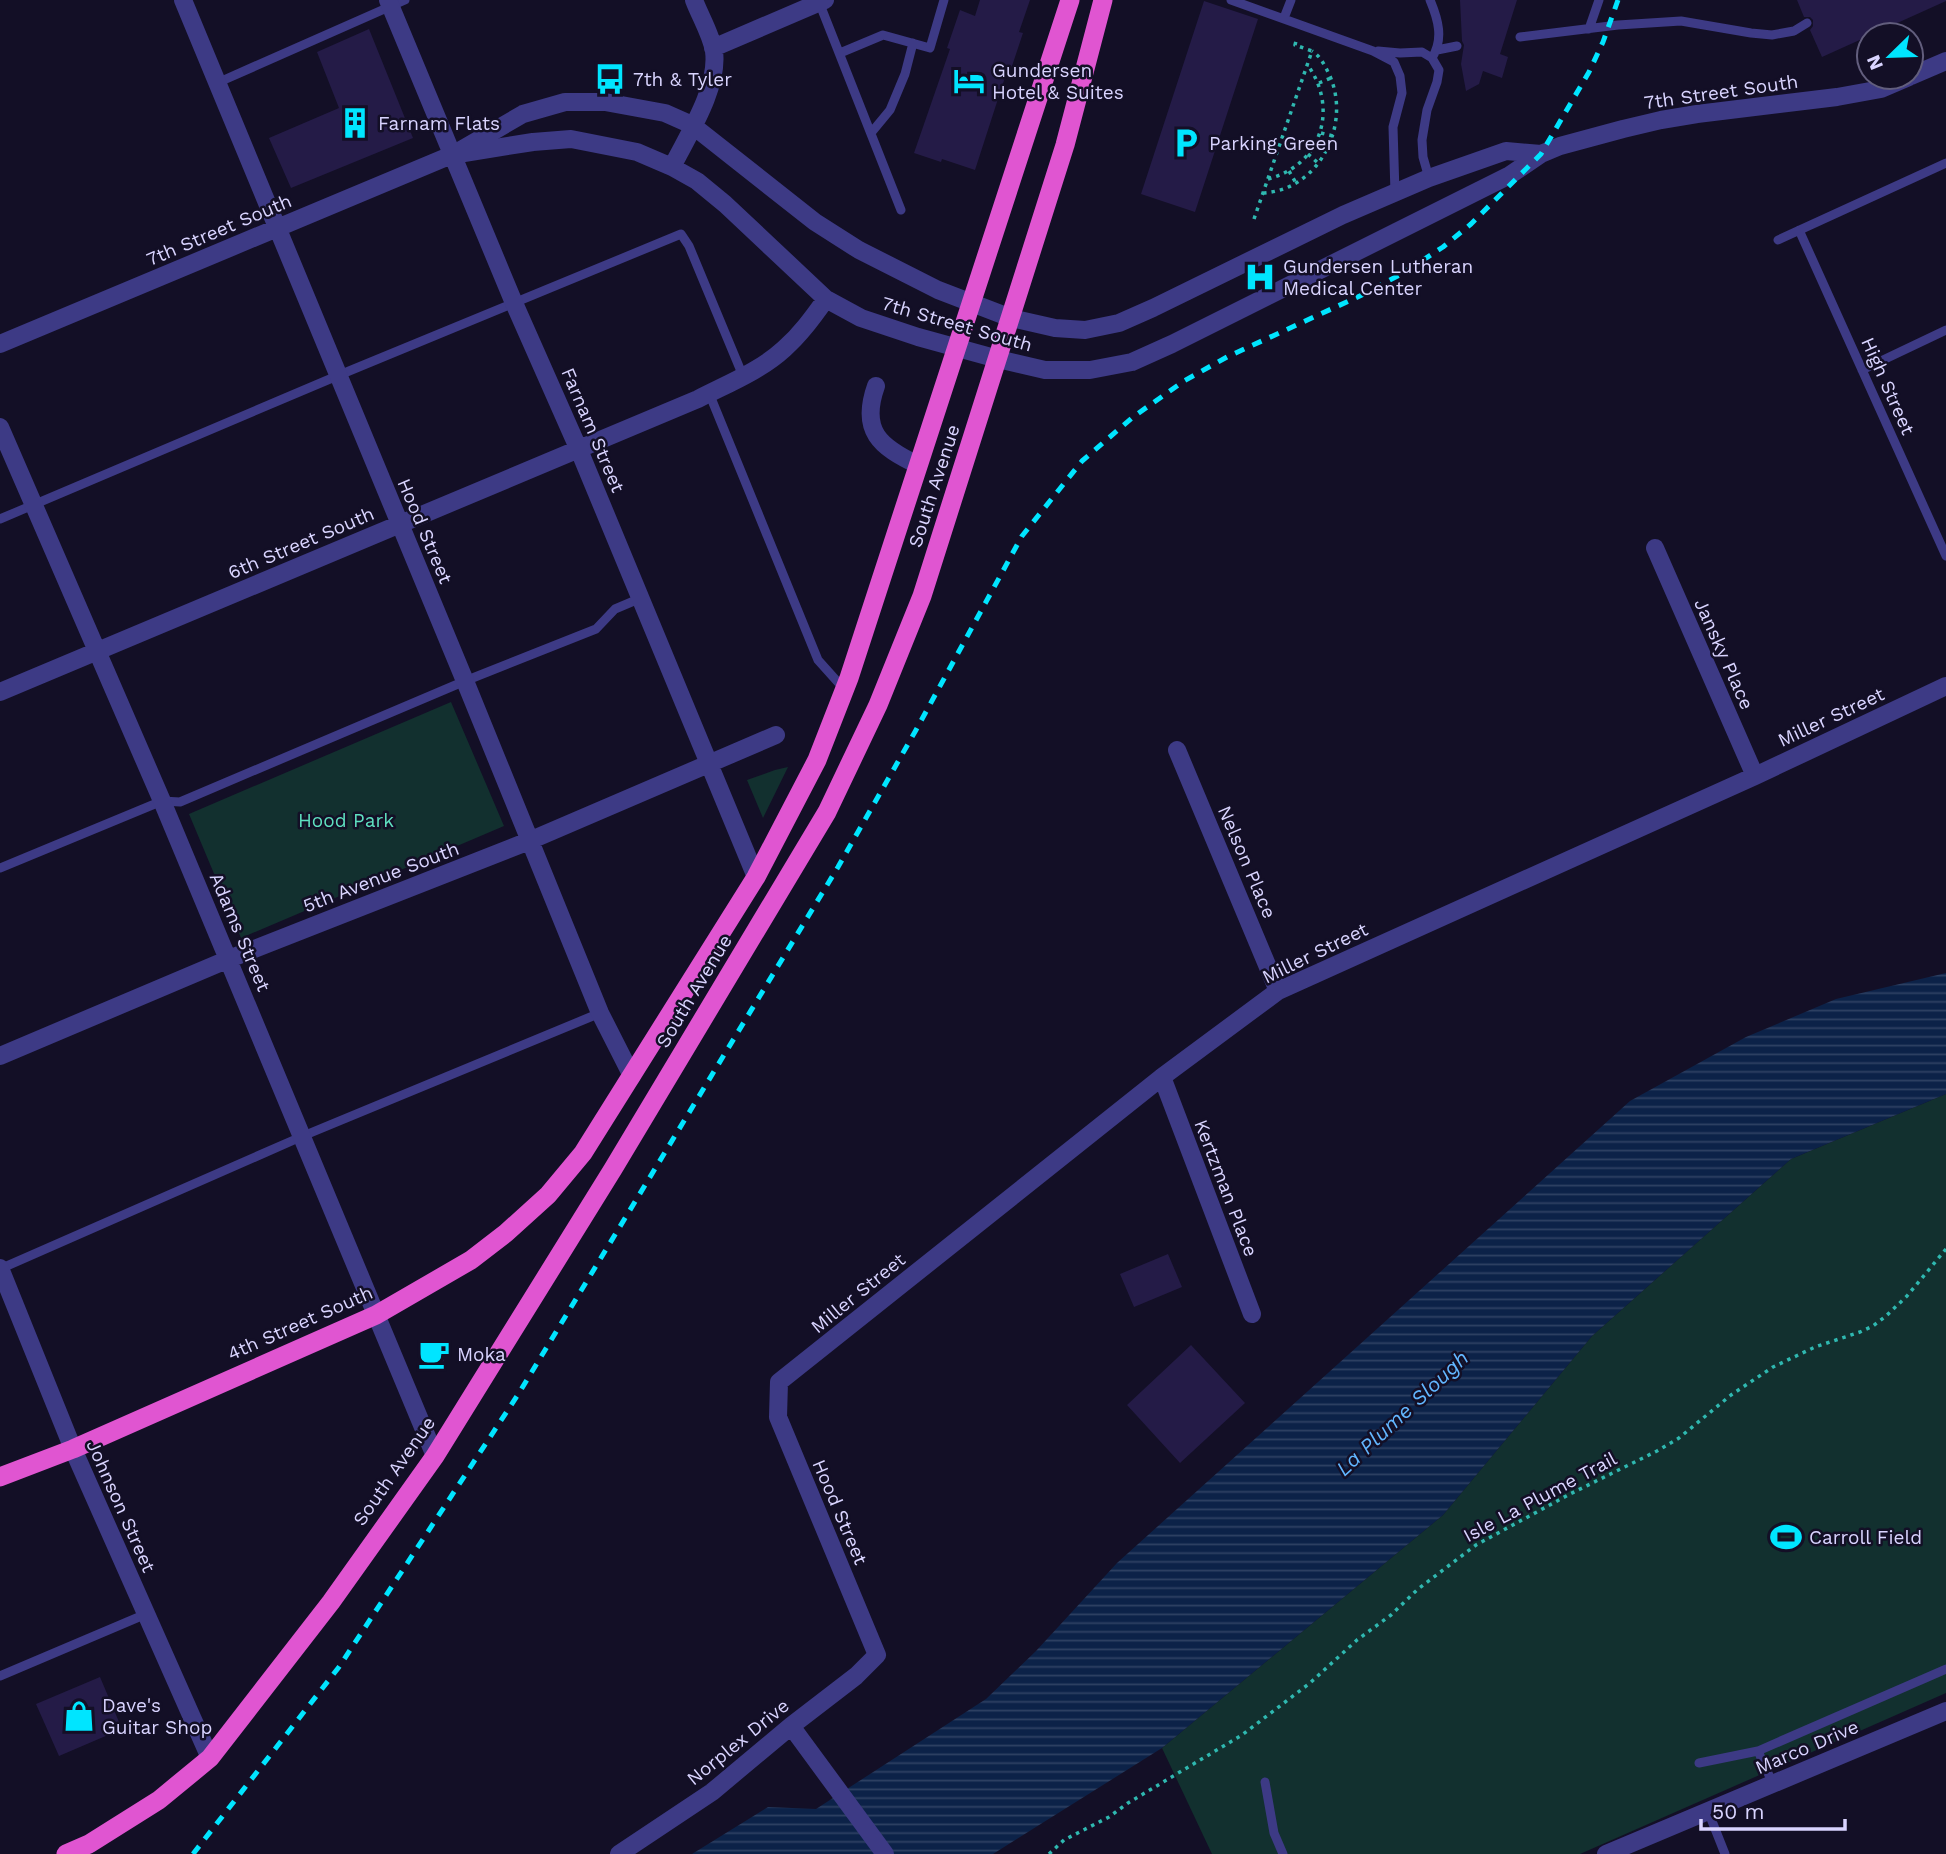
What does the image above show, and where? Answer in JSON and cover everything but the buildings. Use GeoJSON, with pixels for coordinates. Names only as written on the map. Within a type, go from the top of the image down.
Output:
{"type":"FeatureCollection","features":[{"type":"Feature","properties":{"kind":"highway","name":"South Avenue"},"geometry":{"type":"LineString","coordinates":[[583,1153],[756,877],[817,760],[845,691],[1070,0]]}},
{"type":"Feature","properties":{"kind":"highway","name":"South Avenue"},"geometry":{"type":"LineString","coordinates":[[66,1854],[89,1844],[159,1800],[210,1758],[331,1602],[435,1456],[613,1169],[827,812],[878,705],[922,596],[1065,145],[1103,0]]}},
{"type":"Feature","properties":{"kind":"highway","name":"4th Street South"},"geometry":{"type":"LineString","coordinates":[[0,1477],[73,1449],[376,1315],[471,1260],[506,1233],[548,1195],[583,1153]]}},
{"type":"Feature","properties":{"kind":"street","name":"Hood Street"},"geometry":{"type":"LineString","coordinates":[[183,0],[600,1013],[632,1076]]}},
{"type":"Feature","properties":{"kind":"street"},"geometry":{"type":"LineString","coordinates":[[672,167],[706,98],[712,78],[713,48],[694,0]]}},
{"type":"Feature","properties":{"kind":"street"},"geometry":{"type":"LineString","coordinates":[[713,48],[822,1]]}},
{"type":"Feature","properties":{"kind":"street","name":"Farnam Street"},"geometry":{"type":"LineString","coordinates":[[395,2],[514,303],[579,450],[756,877]]}},
{"type":"Feature","properties":{"kind":"street","name":"7th Street South"},"geometry":{"type":"LineString","coordinates":[[1925,70],[1946,61]]}},
{"type":"Feature","properties":{"kind":"street","name":"7th Street South"},"geometry":{"type":"LineString","coordinates":[[454,154],[571,139],[637,152],[697,181],[826,299],[861,318],[957,348],[1045,370],[1090,370],[1132,362],[1172,344],[1510,175],[1541,154],[1560,146],[1661,120],[1870,91]]}},
{"type":"Feature","properties":{"kind":"street","name":"7th Street South"},"geometry":{"type":"LineString","coordinates":[[0,344],[454,154],[523,114],[565,102],[605,102],[665,113],[692,125],[815,222],[859,250],[917,280],[1011,318],[1055,328],[1085,330],[1119,323],[1153,308],[1343,215],[1429,178],[1506,151],[1541,154]]}},
{"type":"Feature","properties":{"kind":"street","name":"6th Street South"},"geometry":{"type":"LineString","coordinates":[[0,692],[709,393],[743,376],[782,351],[810,324],[826,299]]}},
{"type":"Feature","properties":{"kind":"street"},"geometry":{"type":"LineString","coordinates":[[876,386],[870,404],[872,427],[879,440],[897,455],[918,465]]}},
{"type":"Feature","properties":{"kind":"street","name":"Adams Street"},"geometry":{"type":"LineString","coordinates":[[0,427],[229,959],[435,1456]]}},
{"type":"Feature","properties":{"kind":"street","name":"Jansky Place"},"geometry":{"type":"LineString","coordinates":[[1655,548],[1755,776]]}},
{"type":"Feature","properties":{"kind":"street","name":"Miller Street"},"geometry":{"type":"LineString","coordinates":[[779,1382],[1162,1077],[1278,990],[1755,776],[1946,685]]}},
{"type":"Feature","properties":{"kind":"street","name":"5th Avenue South"},"geometry":{"type":"LineString","coordinates":[[0,1056],[229,959],[529,841],[776,735]]}},
{"type":"Feature","properties":{"kind":"street","name":"Nelson Place"},"geometry":{"type":"LineString","coordinates":[[1177,751],[1278,990]]}},
{"type":"Feature","properties":{"kind":"street","name":"Kertzman Place"},"geometry":{"type":"LineString","coordinates":[[1162,1077],[1252,1314]]}},
{"type":"Feature","properties":{"kind":"street","name":"Johnson Street"},"geometry":{"type":"LineString","coordinates":[[0,1269],[73,1449],[210,1758]]}},
{"type":"Feature","properties":{"kind":"street","name":"Hood Street"},"geometry":{"type":"LineString","coordinates":[[779,1382],[778,1417],[877,1655]]}},
{"type":"Feature","properties":{"kind":"street","name":"Norplex Drive"},"geometry":{"type":"LineString","coordinates":[[619,1854],[712,1792],[856,1676],[877,1655]]}},
{"type":"Feature","properties":{"kind":"street","name":"Marco Drive"},"geometry":{"type":"LineString","coordinates":[[1606,1854],[1946,1711]]}},
{"type":"Feature","properties":{"kind":"street"},"geometry":{"type":"LineString","coordinates":[[791,1726],[886,1854]]}},
{"type":"Feature","properties":{"kind":"lane"},"geometry":{"type":"LineString","coordinates":[[840,53],[883,35],[930,48],[944,0]]}},
{"type":"Feature","properties":{"kind":"lane"},"geometry":{"type":"LineString","coordinates":[[1231,0],[1373,51],[1394,62],[1400,76],[1402,93],[1392,127],[1395,193]]}},
{"type":"Feature","properties":{"kind":"lane"},"geometry":{"type":"LineString","coordinates":[[1284,18],[1291,0]]}},
{"type":"Feature","properties":{"kind":"lane"},"geometry":{"type":"LineString","coordinates":[[1429,178],[1422,140],[1427,110],[1439,71],[1435,54],[1439,34],[1437,17],[1430,0]]}},
{"type":"Feature","properties":{"kind":"lane"},"geometry":{"type":"LineString","coordinates":[[1589,29],[1599,0]]}},
{"type":"Feature","properties":{"kind":"lane"},"geometry":{"type":"LineString","coordinates":[[822,1],[901,210]]}},
{"type":"Feature","properties":{"kind":"lane"},"geometry":{"type":"LineString","coordinates":[[217,83],[395,2]]}},
{"type":"Feature","properties":{"kind":"lane"},"geometry":{"type":"LineString","coordinates":[[1520,37],[1618,25],[1681,21],[1773,35],[1794,31],[1807,23]]}},
{"type":"Feature","properties":{"kind":"lane"},"geometry":{"type":"LineString","coordinates":[[872,133],[890,110],[905,74],[913,43]]}},
{"type":"Feature","properties":{"kind":"lane"},"geometry":{"type":"LineString","coordinates":[[1373,51],[1435,54],[1457,47]]}},
{"type":"Feature","properties":{"kind":"lane"},"geometry":{"type":"LineString","coordinates":[[1778,240],[1946,163]]}},
{"type":"Feature","properties":{"kind":"lane","name":"High Street"},"geometry":{"type":"LineString","coordinates":[[1800,230],[1946,556]]}},
{"type":"Feature","properties":{"kind":"lane"},"geometry":{"type":"LineString","coordinates":[[0,519],[681,234],[689,246],[743,376]]}},
{"type":"Feature","properties":{"kind":"lane"},"geometry":{"type":"LineString","coordinates":[[1862,370],[1946,330]]}},
{"type":"Feature","properties":{"kind":"lane"},"geometry":{"type":"LineString","coordinates":[[709,393],[818,660],[845,691]]}},
{"type":"Feature","properties":{"kind":"lane"},"geometry":{"type":"LineString","coordinates":[[0,868],[162,801],[180,802],[465,681],[596,629],[615,609],[641,598]]}},
{"type":"Feature","properties":{"kind":"lane"},"geometry":{"type":"LineString","coordinates":[[0,1269],[303,1136],[600,1013]]}},
{"type":"Feature","properties":{"kind":"lane"},"geometry":{"type":"LineString","coordinates":[[0,1676],[146,1614]]}},
{"type":"Feature","properties":{"kind":"lane"},"geometry":{"type":"LineString","coordinates":[[1699,1763],[1758,1751],[1946,1669]]}},
{"type":"Feature","properties":{"kind":"lane"},"geometry":{"type":"LineString","coordinates":[[1758,1751],[1773,1784]]}},
{"type":"Feature","properties":{"kind":"lane"},"geometry":{"type":"LineString","coordinates":[[1265,1782],[1274,1833],[1283,1854]]}},
{"type":"Feature","properties":{"kind":"lane"},"geometry":{"type":"LineString","coordinates":[[1708,1811],[1725,1854]]}},
{"type":"Feature","properties":{"kind":"path"},"geometry":{"type":"LineString","coordinates":[[1263,193],[1296,183],[1318,163],[1333,136],[1337,107],[1331,78],[1317,54],[1295,45]]}},
{"type":"Feature","properties":{"kind":"path"},"geometry":{"type":"LineString","coordinates":[[1254,219],[1312,51]]}},
{"type":"Feature","properties":{"kind":"path"},"geometry":{"type":"LineString","coordinates":[[1268,179],[1289,171],[1308,154],[1321,132],[1324,108],[1319,83],[1307,64]]}},
{"type":"Feature","properties":{"kind":"path"},"geometry":{"type":"LineString","coordinates":[[1319,83],[1331,78]]}},
{"type":"Feature","properties":{"kind":"path"},"geometry":{"type":"LineString","coordinates":[[1324,108],[1337,107]]}},
{"type":"Feature","properties":{"kind":"path"},"geometry":{"type":"LineString","coordinates":[[1321,132],[1333,136]]}},
{"type":"Feature","properties":{"kind":"path"},"geometry":{"type":"LineString","coordinates":[[1308,154],[1318,163]]}},
{"type":"Feature","properties":{"kind":"path"},"geometry":{"type":"LineString","coordinates":[[1289,171],[1296,183]]}},
{"type":"Feature","properties":{"kind":"path","name":"Isle La Plume Trail"},"geometry":{"type":"LineString","coordinates":[[1049,1854],[1064,1840],[1109,1817],[1242,1735],[1310,1684],[1357,1640],[1476,1545],[1679,1438],[1731,1395],[1773,1367],[1815,1347],[1873,1326],[1907,1296],[1946,1249]]}},
{"type":"Feature","properties":{"kind":"green space","name":"Hood Park"},"geometry":{"type":"Polygon","coordinates":[[[451,702],[504,826],[241,938],[189,814],[451,702]]]}},
{"type":"Feature","properties":{"kind":"green space"},"geometry":{"type":"Polygon","coordinates":[[[788,767],[763,818],[747,780],[788,767]]]}},
{"type":"Feature","properties":{"kind":"green space"},"geometry":{"type":"Polygon","coordinates":[[[1946,1094],[1946,1693],[1580,1854],[1212,1854],[1162,1748],[1443,1515],[1592,1336],[1791,1159],[1946,1094]]]}},
{"type":"Feature","properties":{"kind":"water","name":"La Plume Slough"},"geometry":{"type":"Polygon","coordinates":[[[1946,973],[1946,1094],[1791,1159],[1592,1336],[1443,1515],[1162,1748],[993,1854],[692,1854],[768,1807],[816,1809],[986,1699],[1036,1651],[1117,1563],[1630,1101],[1746,1037],[1836,999],[1946,973]]]}},
{"type":"Feature","properties":{"kind":"railway"},"geometry":{"type":"LineString","coordinates":[[193,1854],[339,1667],[519,1393],[838,867],[1022,536],[1082,461],[1133,417],[1184,381],[1227,357],[1364,294],[1403,273],[1443,247],[1471,224],[1541,154],[1589,72],[1618,0]]}},
{"type":"Feature","properties":{"kind":"place","name":"7th & Tyler"},"geometry":{"type":"Point","coordinates":[610,79]}},
{"type":"Feature","properties":{"kind":"place","name":"Gundersen Hotel & Suites"},"geometry":{"type":"Point","coordinates":[969,81]}},
{"type":"Feature","properties":{"kind":"place","name":"Farnam Flats"},"geometry":{"type":"Point","coordinates":[355,123]}},
{"type":"Feature","properties":{"kind":"place","name":"Parking Green"},"geometry":{"type":"Point","coordinates":[1186,143]}},
{"type":"Feature","properties":{"kind":"place","name":"Gundersen Lutheran Medical Center"},"geometry":{"type":"Point","coordinates":[1260,277]}},
{"type":"Feature","properties":{"kind":"place","name":"Moka"},"geometry":{"type":"Point","coordinates":[434,1354]}},
{"type":"Feature","properties":{"kind":"place","name":"Carroll Field"},"geometry":{"type":"Point","coordinates":[1786,1537]}},
{"type":"Feature","properties":{"kind":"place","name":"Dave's Guitar Shop"},"geometry":{"type":"Point","coordinates":[79,1716]}}]}
